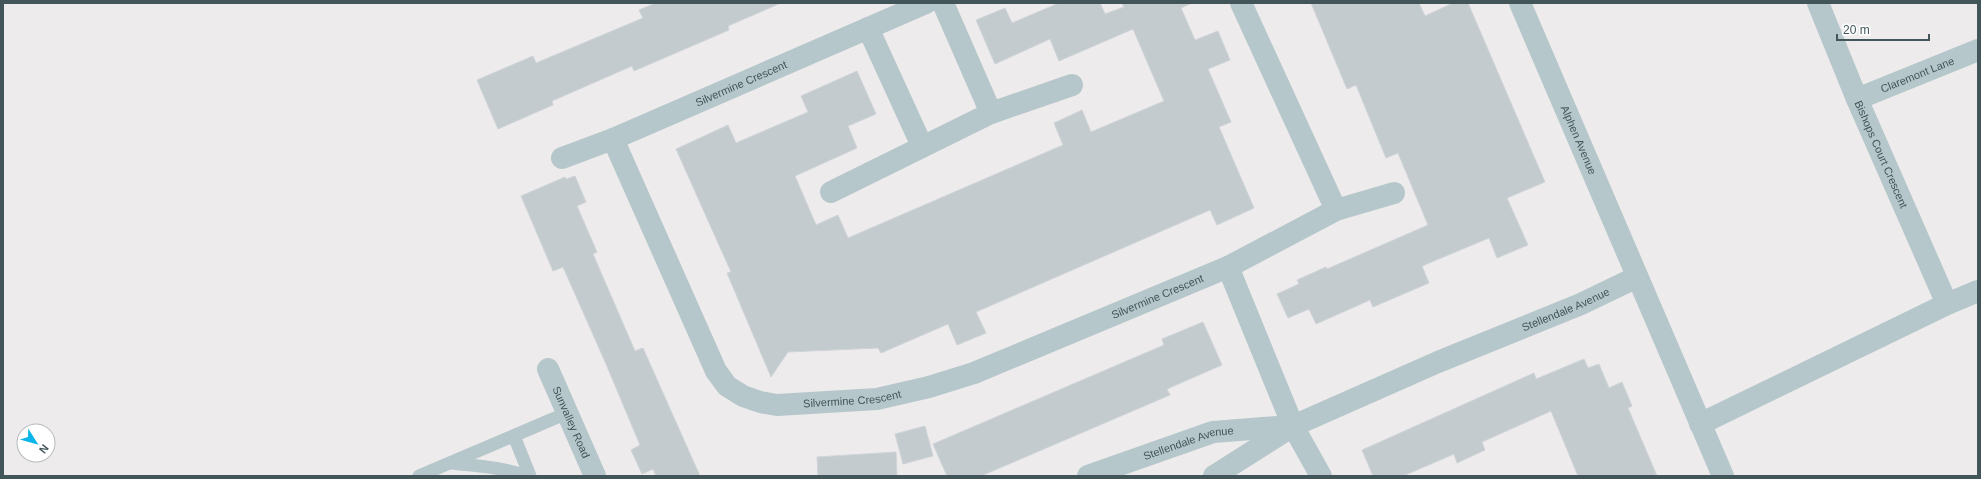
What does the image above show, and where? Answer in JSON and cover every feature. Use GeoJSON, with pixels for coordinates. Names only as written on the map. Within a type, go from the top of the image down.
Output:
{"type":"FeatureCollection","features":[{"type":"Feature","properties":{"kind":"street","name":"Silvermine Crescent"},"geometry":{"type":"LineString","coordinates":[[562,158],[614,139],[926,3]]}},
{"type":"Feature","properties":{"kind":"street"},"geometry":{"type":"LineString","coordinates":[[943,3],[991,113]]}},
{"type":"Feature","properties":{"kind":"street"},"geometry":{"type":"LineString","coordinates":[[1241,3],[1336,210]]}},
{"type":"Feature","properties":{"kind":"street","name":"Alphen Avenue"},"geometry":{"type":"LineString","coordinates":[[1520,3],[1637,276]]}},
{"type":"Feature","properties":{"kind":"street","name":"Bishops Court Crescent"},"geometry":{"type":"LineString","coordinates":[[1818,3],[1857,99],[1947,304]]}},
{"type":"Feature","properties":{"kind":"street"},"geometry":{"type":"LineString","coordinates":[[868,28],[922,146]]}},
{"type":"Feature","properties":{"kind":"street","name":"Claremont Lane"},"geometry":{"type":"LineString","coordinates":[[1857,99],[1978,50]]}},
{"type":"Feature","properties":{"kind":"street"},"geometry":{"type":"LineString","coordinates":[[831,192],[991,113],[1072,85]]}},
{"type":"Feature","properties":{"kind":"street","name":"Silvermine Crescent"},"geometry":{"type":"LineString","coordinates":[[614,139],[716,372],[728,386],[743,396],[760,402],[777,405],[877,399],[929,387],[974,372],[1228,267],[1336,210],[1394,193]]}},
{"type":"Feature","properties":{"kind":"street"},"geometry":{"type":"LineString","coordinates":[[1228,267],[1293,426],[1321,476]]}},
{"type":"Feature","properties":{"kind":"street"},"geometry":{"type":"LineString","coordinates":[[1637,276],[1723,476]]}},
{"type":"Feature","properties":{"kind":"street","name":"Stellendale Avenue"},"geometry":{"type":"LineString","coordinates":[[1214,476],[1293,426],[1438,362],[1581,304],[1637,276]]}},
{"type":"Feature","properties":{"kind":"street"},"geometry":{"type":"LineString","coordinates":[[1700,424],[1947,304],[1978,291]]}},
{"type":"Feature","properties":{"kind":"street","name":"Sunvalley Road"},"geometry":{"type":"LineString","coordinates":[[548,369],[594,476]]}},
{"type":"Feature","properties":{"kind":"street","name":"Stellendale Avenue"},"geometry":{"type":"LineString","coordinates":[[1088,476],[1213,432],[1293,426]]}},
{"type":"Feature","properties":{"kind":"lane"},"geometry":{"type":"LineString","coordinates":[[419,476],[567,413]]}},
{"type":"Feature","properties":{"kind":"lane"},"geometry":{"type":"LineString","coordinates":[[514,436],[530,476]]}},
{"type":"Feature","properties":{"kind":"lane"},"geometry":{"type":"LineString","coordinates":[[450,463],[508,470],[525,476]]}},
{"type":"Feature","properties":{"kind":"building"},"geometry":{"type":"Polygon","coordinates":[[[656,3],[781,3],[728,26],[729,30],[634,71],[632,66],[552,101],[553,105],[498,129],[477,80],[533,56],[536,63],[643,18],[639,10],[656,3]]]}},
{"type":"Feature","properties":{"kind":"building"},"geometry":{"type":"Polygon","coordinates":[[[1059,3],[1100,3],[1105,14],[1124,7],[1122,3],[1192,3],[1181,8],[1195,40],[1218,31],[1230,60],[1208,69],[1231,122],[1219,127],[1254,208],[1217,225],[1210,210],[976,312],[986,333],[957,345],[948,324],[881,353],[878,348],[788,352],[771,377],[727,273],[731,272],[676,149],[728,125],[736,143],[808,112],[801,96],[857,71],[876,114],[848,126],[857,148],[795,176],[816,225],[838,215],[848,238],[1063,145],[1054,123],[1082,110],[1091,132],[1164,101],[1133,29],[1059,61],[1050,39],[995,64],[976,20],[1005,8],[1012,23],[1059,3]]]}},
{"type":"Feature","properties":{"kind":"building"},"geometry":{"type":"Polygon","coordinates":[[[1311,3],[1419,3],[1425,16],[1453,3],[1468,3],[1545,182],[1507,198],[1528,245],[1497,258],[1489,238],[1422,266],[1429,283],[1373,307],[1370,300],[1316,324],[1309,309],[1288,318],[1277,294],[1299,284],[1297,280],[1326,267],[1327,269],[1428,225],[1398,153],[1386,158],[1356,85],[1347,89],[1311,3]]]}},
{"type":"Feature","properties":{"kind":"building"},"geometry":{"type":"Polygon","coordinates":[[[575,176],[586,202],[577,206],[597,252],[593,254],[635,351],[643,348],[700,476],[656,476],[653,469],[642,474],[631,450],[640,445],[606,364],[563,267],[553,271],[521,196],[565,177],[566,179],[575,176]]]}},
{"type":"Feature","properties":{"kind":"building"},"geometry":{"type":"Polygon","coordinates":[[[1203,322],[1222,365],[1167,389],[1170,395],[981,476],[947,476],[933,444],[1164,345],[1162,339],[1203,322]]]}},
{"type":"Feature","properties":{"kind":"building"},"geometry":{"type":"Polygon","coordinates":[[[1584,359],[1588,368],[1599,364],[1609,388],[1622,382],[1632,406],[1628,408],[1657,476],[1578,476],[1551,411],[1482,442],[1485,450],[1457,463],[1454,454],[1403,476],[1373,476],[1362,450],[1534,373],[1536,379],[1584,359]]]}},
{"type":"Feature","properties":{"kind":"building"},"geometry":{"type":"Polygon","coordinates":[[[925,426],[933,456],[903,464],[895,434],[925,426]]]}},
{"type":"Feature","properties":{"kind":"building"},"geometry":{"type":"Polygon","coordinates":[[[896,452],[897,476],[818,476],[817,457],[896,452]]]}}]}
